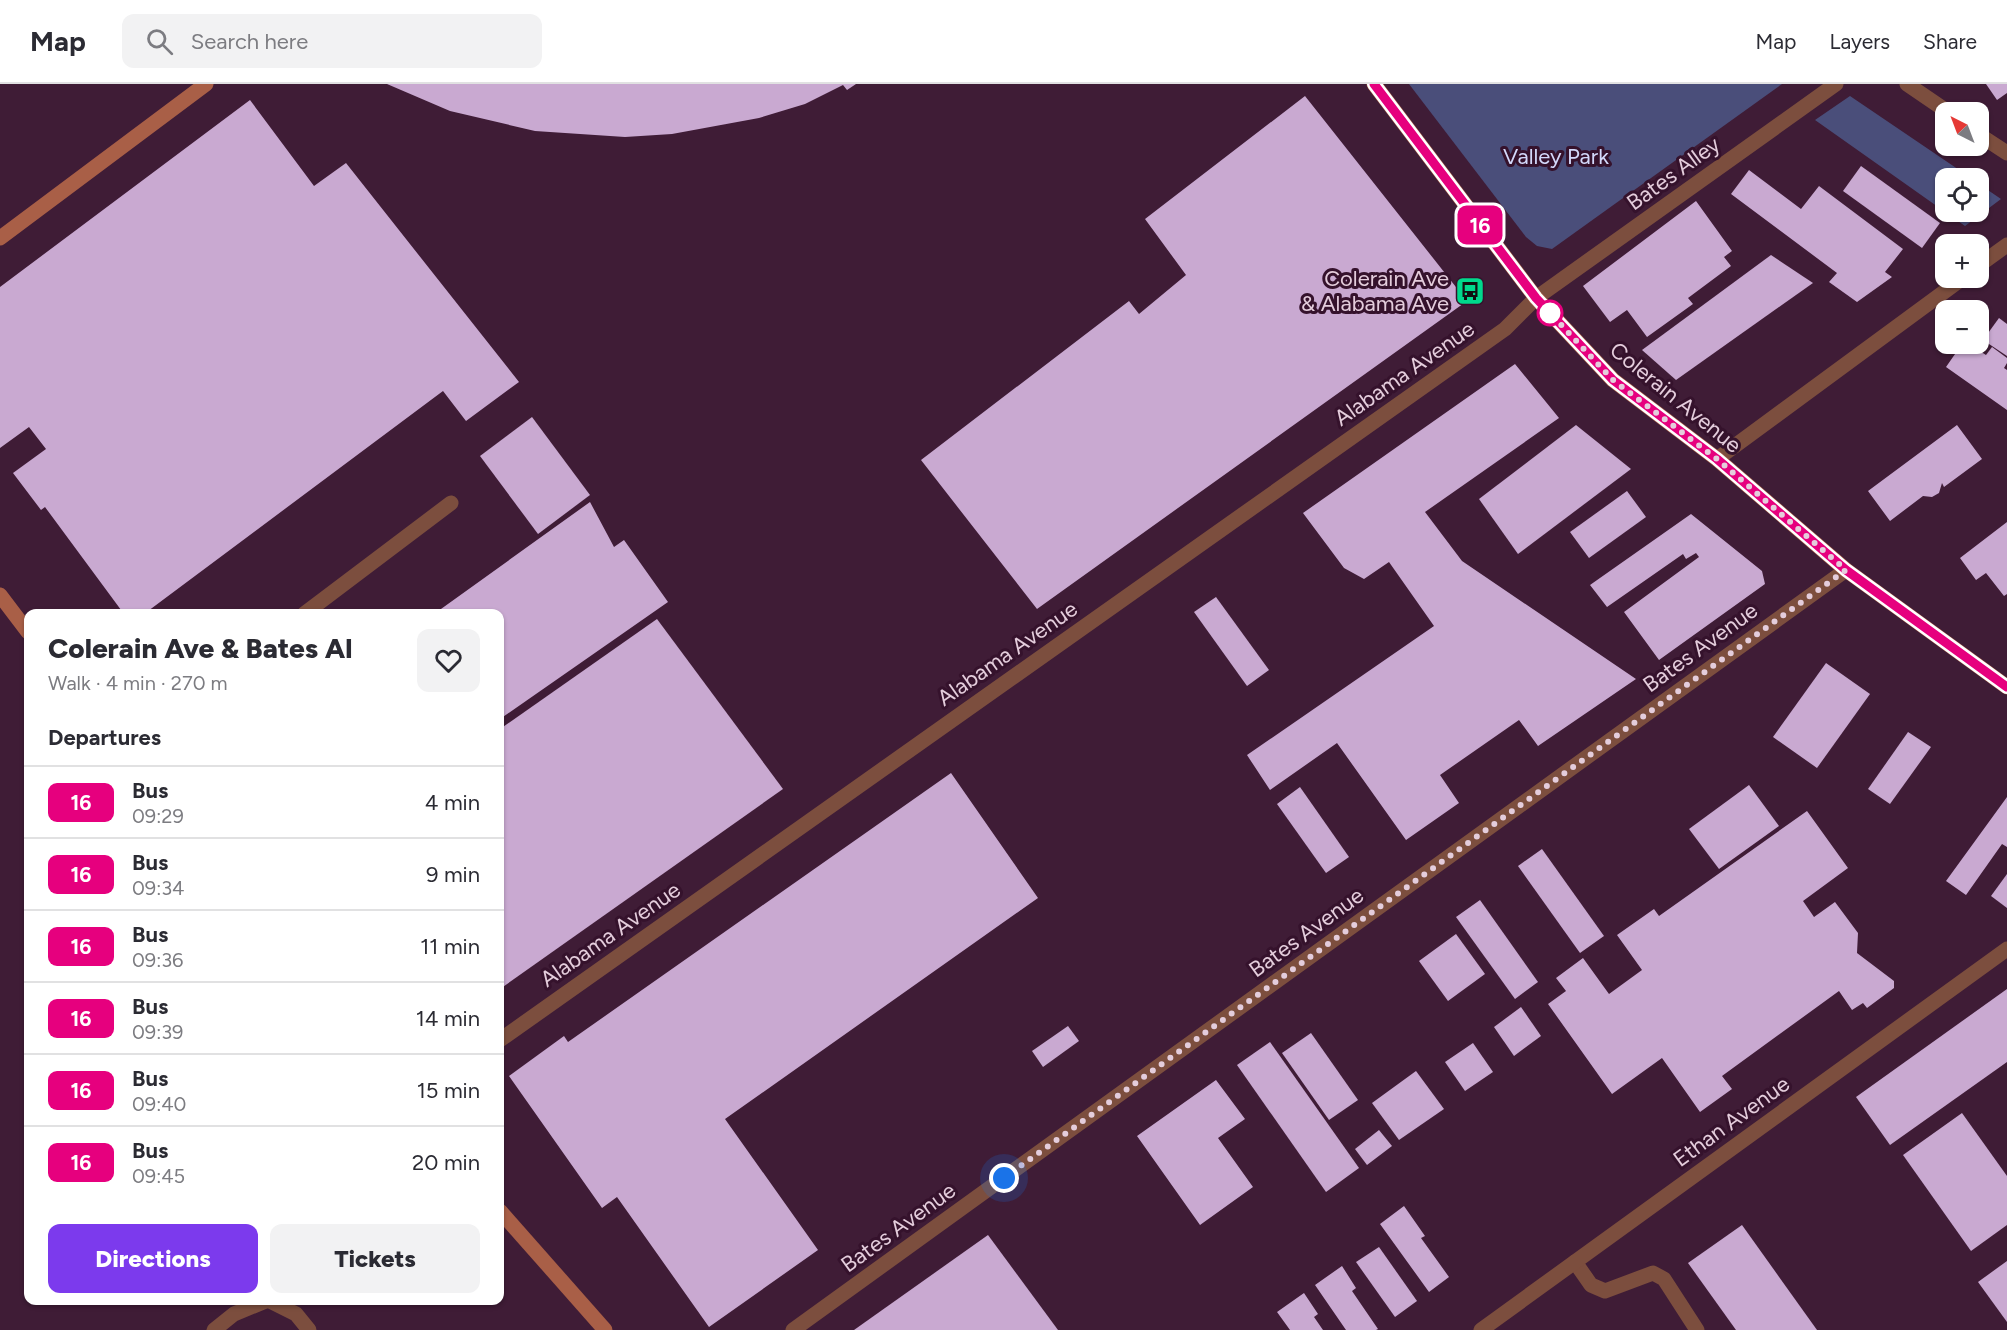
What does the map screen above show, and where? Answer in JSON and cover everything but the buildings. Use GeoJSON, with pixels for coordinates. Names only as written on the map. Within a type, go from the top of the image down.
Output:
{"type":"FeatureCollection","features":[{"type":"Feature","properties":{"kind":"street"},"geometry":{"type":"LineString","coordinates":[[0,238],[207,84]]}},
{"type":"Feature","properties":{"kind":"street","name":"Colerain Avenue"},"geometry":{"type":"LineString","coordinates":[[1374,84],[1536,298],[1613,380],[1717,459],[1846,570],[2007,687]]}},
{"type":"Feature","properties":{"kind":"street","name":"Bates Alley"},"geometry":{"type":"LineString","coordinates":[[1536,298],[1836,84]]}},
{"type":"Feature","properties":{"kind":"street"},"geometry":{"type":"LineString","coordinates":[[1907,84],[1935,103]]}},
{"type":"Feature","properties":{"kind":"street"},"geometry":{"type":"LineString","coordinates":[[1989,141],[2007,153]]}},
{"type":"Feature","properties":{"kind":"street"},"geometry":{"type":"LineString","coordinates":[[1989,258],[2007,245]]}},
{"type":"Feature","properties":{"kind":"street"},"geometry":{"type":"LineString","coordinates":[[1717,459],[1949,288]]}},
{"type":"Feature","properties":{"kind":"street","name":"Alabama Avenue"},"geometry":{"type":"LineString","coordinates":[[504,1037],[1505,328],[1536,298]]}},
{"type":"Feature","properties":{"kind":"street"},"geometry":{"type":"LineString","coordinates":[[311,609],[451,503]]}},
{"type":"Feature","properties":{"kind":"street","name":"Bates Avenue"},"geometry":{"type":"LineString","coordinates":[[793,1330],[1846,570]]}},
{"type":"Feature","properties":{"kind":"street"},"geometry":{"type":"LineString","coordinates":[[0,595],[24,627]]}},
{"type":"Feature","properties":{"kind":"street","name":"Ethan Avenue"},"geometry":{"type":"LineString","coordinates":[[1481,1330],[2007,949]]}},
{"type":"Feature","properties":{"kind":"street"},"geometry":{"type":"LineString","coordinates":[[504,1216],[605,1330]]}},
{"type":"Feature","properties":{"kind":"street"},"geometry":{"type":"LineString","coordinates":[[1575,1262],[1591,1285],[1605,1291],[1653,1273],[1664,1279],[1697,1330]]}},
{"type":"Feature","properties":{"kind":"street"},"geometry":{"type":"LineString","coordinates":[[214,1330],[234,1314],[256,1305]]}},
{"type":"Feature","properties":{"kind":"street"},"geometry":{"type":"LineString","coordinates":[[278,1305],[296,1314],[309,1330]]}},
{"type":"Feature","properties":{"kind":"green space","name":"Valley Park"},"geometry":{"type":"Polygon","coordinates":[[[1409,84],[1782,84],[1552,249],[1537,246],[1526,237],[1409,84]]]}},
{"type":"Feature","properties":{"kind":"green space"},"geometry":{"type":"Polygon","coordinates":[[[1850,96],[1935,154],[1935,156],[1956,168],[1935,168],[1935,205],[1815,120],[1850,96]]]}},
{"type":"Feature","properties":{"kind":"green space"},"geometry":{"type":"Polygon","coordinates":[[[1989,191],[2001,199],[1989,208],[1989,191]]]}},
{"type":"Feature","properties":{"kind":"bus line","name":"16"},"geometry":{"type":"LineString","coordinates":[[1374,84],[1536,298],[1613,380],[1717,459],[1846,570],[2007,687]]}},
{"type":"Feature","properties":{"kind":"place","name":"Colerain Ave & Alabama Ave"},"geometry":{"type":"Point","coordinates":[1470,291]}},
{"type":"Feature","properties":{"kind":"route"},"geometry":{"type":"LineString","coordinates":[[1004,1178],[1846,570],[1717,459],[1613,380],[1550,313]]}}]}
